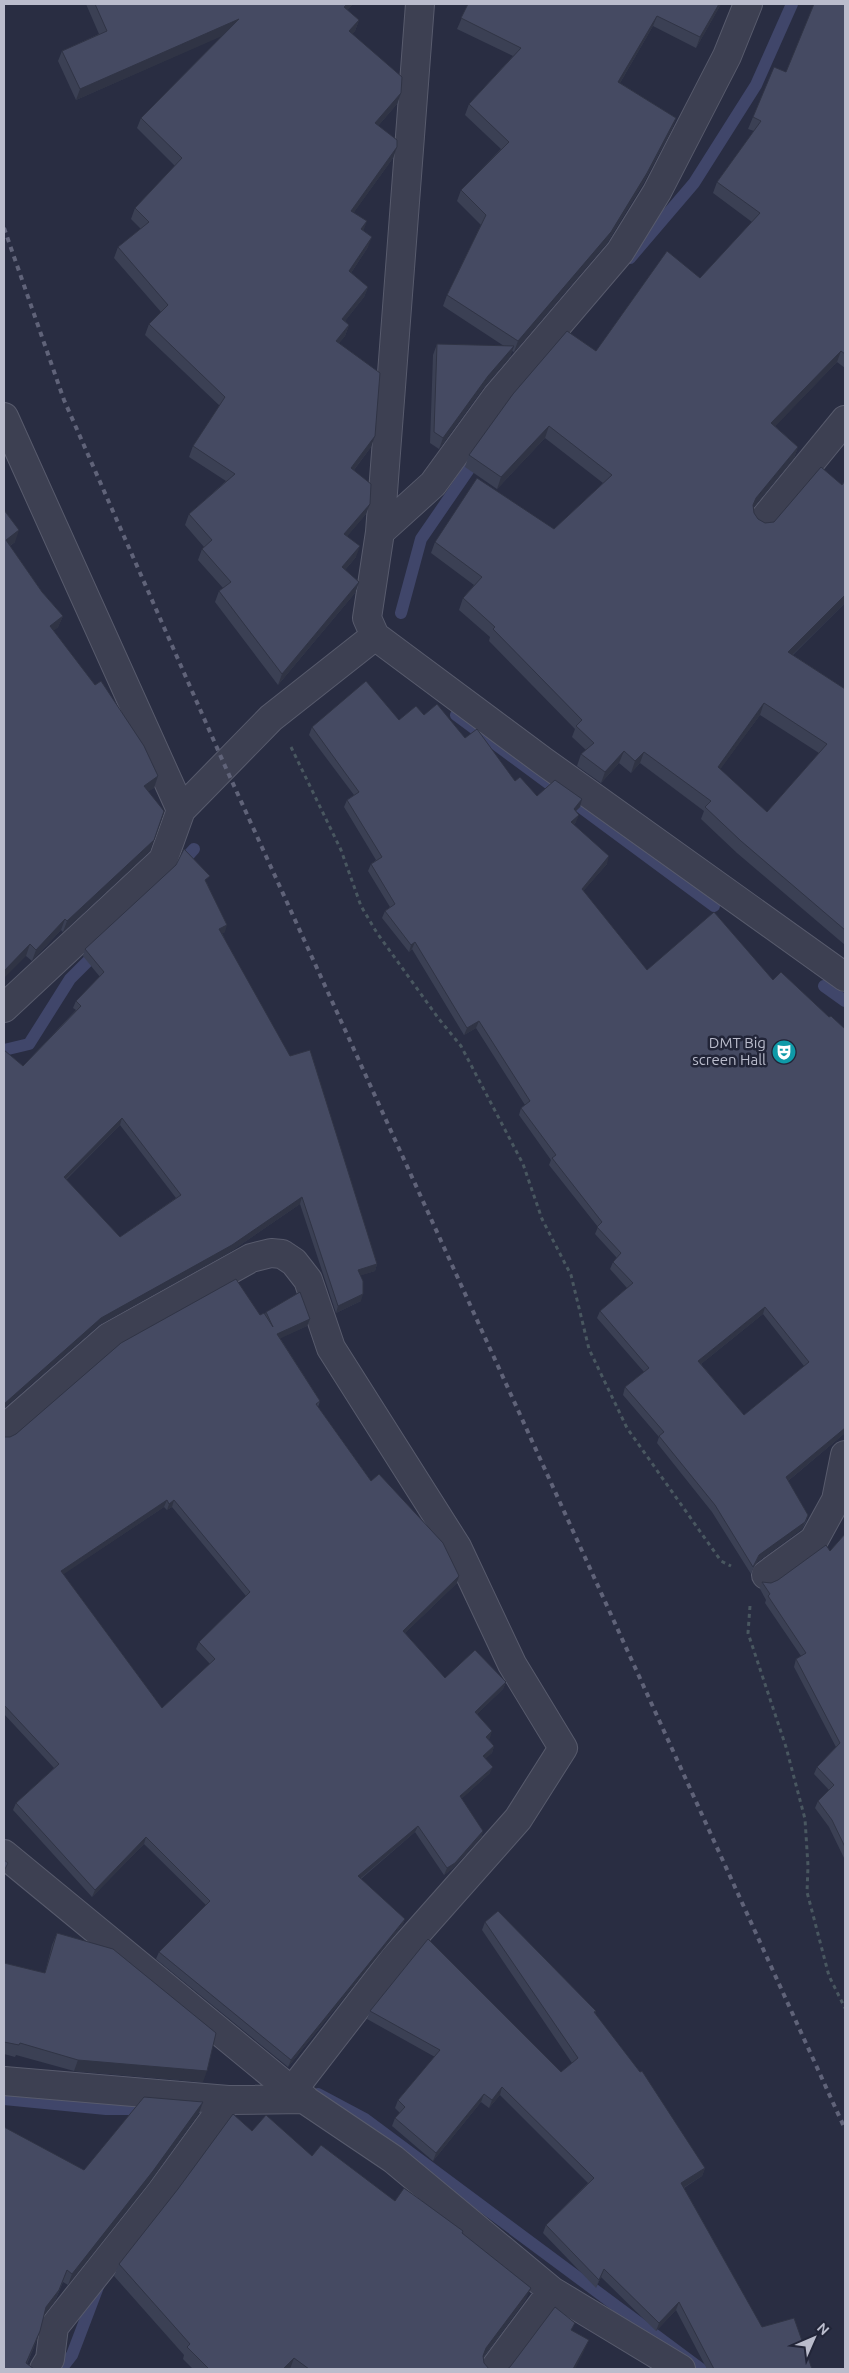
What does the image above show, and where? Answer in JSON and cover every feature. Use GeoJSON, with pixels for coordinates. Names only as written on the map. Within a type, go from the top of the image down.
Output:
{"type":"FeatureCollection","features":[{"type":"Feature","properties":{"kind":"street"},"geometry":{"type":"LineString","coordinates":[[420,4],[380,532],[367,618],[375,636],[551,766],[845,977]]}},
{"type":"Feature","properties":{"kind":"street"},"geometry":{"type":"LineString","coordinates":[[380,532],[434,484],[497,396],[620,252],[658,192],[728,56],[748,4]]}},
{"type":"Feature","properties":{"kind":"street"},"geometry":{"type":"LineString","coordinates":[[4,417],[181,810]]}},
{"type":"Feature","properties":{"kind":"street"},"geometry":{"type":"LineString","coordinates":[[764,519],[845,420]]}},
{"type":"Feature","properties":{"kind":"street"},"geometry":{"type":"LineString","coordinates":[[4,1008],[163,860],[181,810],[271,718],[375,636]]}},
{"type":"Feature","properties":{"kind":"street"},"geometry":{"type":"LineString","coordinates":[[4,1429],[109,1337],[251,1258],[271,1253],[282,1254],[294,1262],[308,1280],[331,1348],[457,1547],[512,1664],[563,1748],[518,1819],[394,1959],[298,2095]]}},
{"type":"Feature","properties":{"kind":"street"},"geometry":{"type":"LineString","coordinates":[[766,1575],[814,1540],[836,1500],[845,1455]]}},
{"type":"Feature","properties":{"kind":"street"},"geometry":{"type":"LineString","coordinates":[[4,1854],[298,2095],[393,2159],[552,2291],[681,2369]]}},
{"type":"Feature","properties":{"kind":"street"},"geometry":{"type":"LineString","coordinates":[[4,2081],[228,2100],[298,2095]]}},
{"type":"Feature","properties":{"kind":"street"},"geometry":{"type":"LineString","coordinates":[[44,2369],[50,2359],[54,2327],[161,2192],[228,2100]]}},
{"type":"Feature","properties":{"kind":"street"},"geometry":{"type":"LineString","coordinates":[[494,2369],[552,2291]]}},
{"type":"Feature","properties":{"kind":"path"},"geometry":{"type":"LineString","coordinates":[[271,718],[298,758],[341,850],[362,906],[373,926],[439,1019],[462,1046],[523,1164],[542,1219],[571,1275],[589,1349],[626,1428],[721,1561],[739,1571],[766,1575],[750,1605],[748,1633],[786,1747],[805,1819],[808,1866],[807,1892],[812,1917],[829,1976],[845,2008]]}},
{"type":"Feature","properties":{"kind":"building"},"geometry":{"type":"Polygon","coordinates":[[[95,4],[347,4],[344,7],[359,20],[349,31],[402,77],[401,93],[375,123],[397,140],[397,147],[351,211],[367,221],[361,229],[372,237],[349,271],[368,287],[342,319],[349,325],[336,341],[380,373],[375,436],[351,468],[371,484],[370,504],[344,534],[360,546],[342,567],[359,582],[282,674],[219,591],[231,582],[202,549],[212,540],[189,514],[235,474],[193,446],[225,397],[149,324],[168,305],[118,247],[149,222],[135,208],[182,158],[141,118],[239,19],[80,89],[62,51],[107,31],[95,4]]]}},
{"type":"Feature","properties":{"kind":"building"},"geometry":{"type":"Polygon","coordinates":[[[468,4],[719,4],[700,37],[657,16],[618,82],[676,118],[647,173],[611,232],[518,341],[447,295],[486,215],[461,190],[509,142],[469,104],[521,48],[461,18],[468,4]]]}},
{"type":"Feature","properties":{"kind":"building"},"geometry":{"type":"Polygon","coordinates":[[[814,4],[845,4],[845,354],[841,351],[771,423],[798,447],[756,498],[753,505],[754,513],[758,519],[765,523],[774,522],[821,467],[842,485],[845,481],[845,595],[788,652],[845,689],[845,930],[741,841],[705,807],[711,801],[644,752],[635,761],[624,751],[605,772],[581,754],[594,743],[576,726],[582,720],[493,629],[495,627],[463,598],[482,577],[435,542],[477,478],[554,529],[612,475],[549,426],[501,477],[469,455],[513,394],[567,331],[596,351],[667,251],[700,278],[760,213],[717,182],[761,121],[753,117],[774,67],[786,72],[814,4]],[[764,703],[718,767],[767,812],[827,744],[764,703]]]}},
{"type":"Feature","properties":{"kind":"building"},"geometry":{"type":"Polygon","coordinates":[[[437,344],[514,346],[488,376],[443,438],[434,432],[437,344]]]}},
{"type":"Feature","properties":{"kind":"building"},"geometry":{"type":"Polygon","coordinates":[[[4,510],[19,530],[6,540],[42,592],[63,616],[50,626],[95,685],[101,681],[144,746],[158,776],[144,786],[164,811],[154,840],[67,921],[65,919],[36,950],[30,944],[4,971],[4,510]]]}},
{"type":"Feature","properties":{"kind":"building"},"geometry":{"type":"Polygon","coordinates":[[[366,681],[399,720],[416,706],[424,715],[437,704],[465,738],[477,729],[515,781],[520,777],[537,796],[555,780],[582,799],[574,809],[579,815],[571,822],[609,856],[582,889],[647,970],[714,912],[773,980],[781,972],[829,1017],[831,1016],[845,1029],[845,1428],[786,1477],[808,1515],[805,1522],[759,1555],[753,1567],[715,1505],[659,1436],[664,1432],[625,1387],[649,1368],[600,1311],[633,1283],[613,1262],[621,1253],[597,1227],[602,1222],[552,1158],[556,1155],[521,1108],[530,1101],[479,1021],[467,1028],[415,942],[411,945],[385,911],[395,904],[371,864],[382,857],[347,800],[359,792],[312,727],[366,681]],[[765,1307],[698,1361],[744,1415],[809,1362],[765,1307]]]}},
{"type":"Feature","properties":{"kind":"building"},"geometry":{"type":"Polygon","coordinates":[[[184,849],[210,876],[205,880],[227,925],[219,929],[290,1056],[310,1050],[377,1264],[358,1270],[363,1281],[363,1294],[338,1306],[302,1197],[232,1245],[101,1318],[4,1404],[4,1050],[23,1066],[81,1006],[76,1001],[104,972],[85,949],[176,865],[184,849]],[[122,1118],[64,1177],[120,1237],[181,1195],[122,1118]]]}},
{"type":"Feature","properties":{"kind":"building"},"geometry":{"type":"Polygon","coordinates":[[[236,1279],[260,1315],[264,1313],[273,1327],[266,1312],[300,1292],[310,1319],[277,1334],[320,1401],[316,1404],[371,1481],[379,1474],[443,1543],[459,1576],[403,1631],[445,1678],[475,1650],[506,1682],[475,1712],[492,1731],[486,1737],[494,1746],[483,1756],[493,1767],[460,1796],[483,1831],[455,1863],[447,1868],[418,1826],[358,1876],[405,1919],[291,2060],[159,1952],[210,1901],[146,1837],[95,1890],[16,1803],[59,1764],[4,1705],[4,1437],[16,1434],[121,1343],[236,1279]],[[167,1500],[61,1571],[162,1708],[215,1659],[199,1642],[250,1592],[174,1500],[169,1504],[167,1500]]]}},
{"type":"Feature","properties":{"kind":"building"},"geometry":{"type":"Polygon","coordinates":[[[845,1534],[845,1847],[832,1820],[818,1801],[834,1785],[817,1767],[840,1743],[796,1659],[806,1653],[768,1596],[770,1594],[762,1582],[771,1583],[778,1580],[826,1545],[830,1551],[845,1534]]]}},
{"type":"Feature","properties":{"kind":"building"},"geometry":{"type":"Polygon","coordinates":[[[4,1860],[8,1863],[4,1871],[4,1860]]]}},
{"type":"Feature","properties":{"kind":"building"},"geometry":{"type":"Polygon","coordinates":[[[498,1911],[596,2011],[594,2012],[640,2072],[642,2071],[705,2168],[681,2183],[762,2327],[794,2318],[812,2369],[714,2369],[679,2302],[659,2323],[604,2269],[599,2280],[546,2225],[594,2178],[502,2087],[492,2100],[484,2094],[436,2153],[395,2118],[405,2107],[398,2100],[440,2050],[370,2011],[428,1939],[561,2072],[578,2058],[485,1922],[498,1911]]]}},
{"type":"Feature","properties":{"kind":"building"},"geometry":{"type":"Polygon","coordinates":[[[57,1933],[113,1949],[216,2033],[207,2071],[78,2060],[20,2043],[19,2045],[4,2042],[4,1963],[45,1973],[57,1933]]]}},
{"type":"Feature","properties":{"kind":"building"},"geometry":{"type":"Polygon","coordinates":[[[144,2097],[203,2102],[153,2171],[72,2274],[67,2270],[59,2290],[46,2307],[40,2331],[26,2363],[34,2369],[4,2369],[4,2127],[84,2170],[144,2097]]]}},
{"type":"Feature","properties":{"kind":"building"},"geometry":{"type":"Polygon","coordinates":[[[233,2114],[252,2131],[266,2115],[312,2156],[321,2145],[395,2201],[404,2188],[463,2231],[462,2233],[531,2288],[486,2348],[483,2356],[484,2363],[489,2369],[309,2369],[294,2358],[283,2369],[209,2369],[187,2347],[190,2344],[119,2264],[178,2189],[233,2114]]]}},
{"type":"Feature","properties":{"kind":"building"},"geometry":{"type":"Polygon","coordinates":[[[555,2307],[575,2323],[571,2330],[589,2340],[573,2369],[507,2369],[510,2367],[555,2307]]]}},
{"type":"Feature","properties":{"kind":"waterway"},"geometry":{"type":"LineString","coordinates":[[630,258],[694,183],[756,85],[792,4]]}},
{"type":"Feature","properties":{"kind":"waterway"},"geometry":{"type":"LineString","coordinates":[[401,613],[421,539],[478,456]]}},
{"type":"Feature","properties":{"kind":"waterway"},"geometry":{"type":"LineString","coordinates":[[456,715],[714,906]]}},
{"type":"Feature","properties":{"kind":"waterway"},"geometry":{"type":"LineString","coordinates":[[178,867],[194,849]]}},
{"type":"Feature","properties":{"kind":"waterway"},"geometry":{"type":"LineString","coordinates":[[4,1050],[29,1044],[70,979],[98,951]]}},
{"type":"Feature","properties":{"kind":"waterway"},"geometry":{"type":"LineString","coordinates":[[824,986],[845,1001]]}},
{"type":"Feature","properties":{"kind":"waterway"},"geometry":{"type":"LineString","coordinates":[[318,2094],[365,2119],[701,2369]]}},
{"type":"Feature","properties":{"kind":"waterway"},"geometry":{"type":"LineString","coordinates":[[4,2099],[106,2109],[133,2109],[150,2113]]}},
{"type":"Feature","properties":{"kind":"waterway"},"geometry":{"type":"LineString","coordinates":[[61,2369],[72,2355],[99,2284]]}},
{"type":"Feature","properties":{"kind":"railway"},"geometry":{"type":"LineString","coordinates":[[4,228],[64,400],[225,766],[845,2129]]}},
{"type":"Feature","properties":{"kind":"place","name":"DMT Big screen Hall"},"geometry":{"type":"Point","coordinates":[784,1052]}}]}
